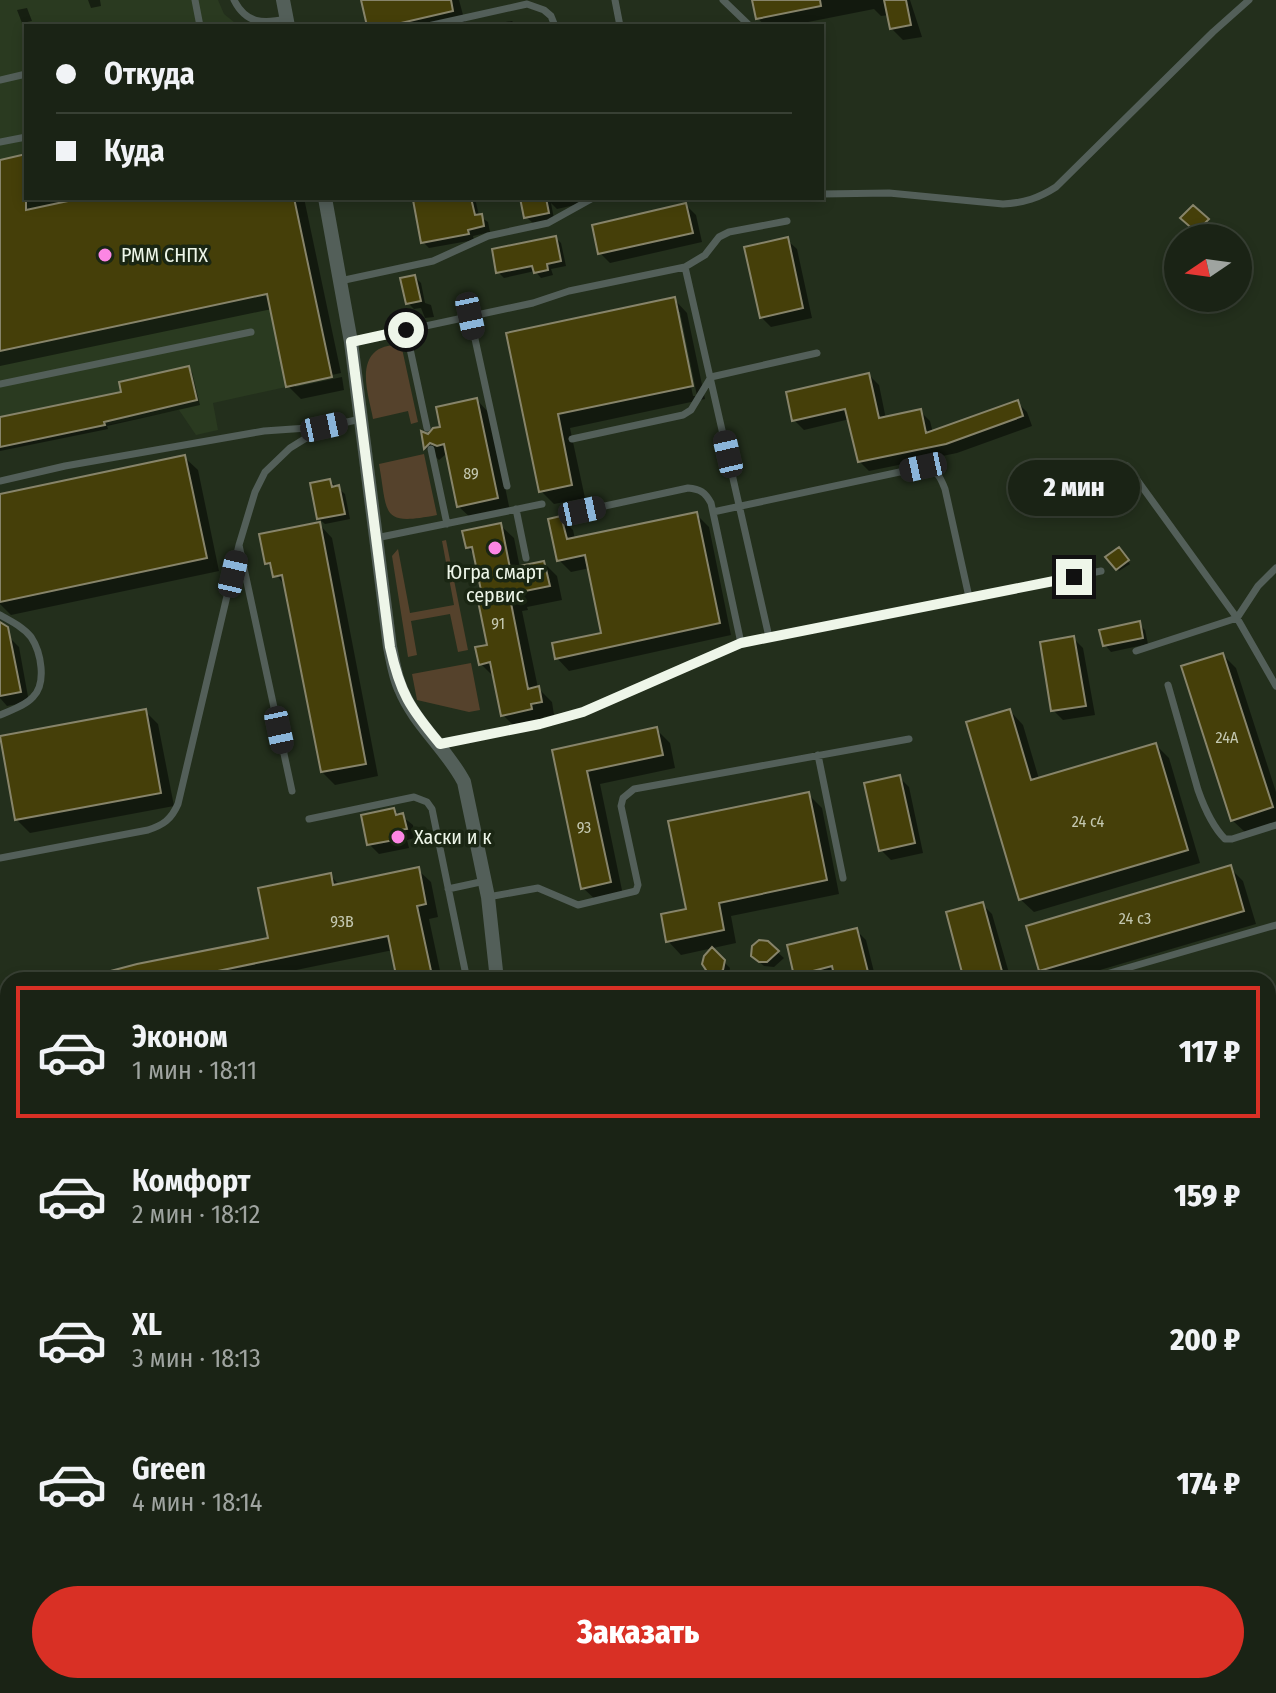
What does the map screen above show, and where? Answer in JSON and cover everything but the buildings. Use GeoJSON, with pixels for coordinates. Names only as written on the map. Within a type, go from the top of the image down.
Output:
{"type":"FeatureCollection","features":[{"type":"Feature","properties":{"kind":"street"},"geometry":{"type":"LineString","coordinates":[[283,0],[288,23]]}},
{"type":"Feature","properties":{"kind":"street"},"geometry":{"type":"LineString","coordinates":[[325,200],[351,342],[396,674],[401,692],[464,782],[488,897],[496,972]]}},
{"type":"Feature","properties":{"kind":"lane"},"geometry":{"type":"LineString","coordinates":[[195,0],[200,24]]}},
{"type":"Feature","properties":{"kind":"lane"},"geometry":{"type":"LineString","coordinates":[[234,0],[240,12],[258,23],[288,23]]}},
{"type":"Feature","properties":{"kind":"lane"},"geometry":{"type":"LineString","coordinates":[[615,0],[620,24]]}},
{"type":"Feature","properties":{"kind":"lane"},"geometry":{"type":"LineString","coordinates":[[723,0],[748,24]]}},
{"type":"Feature","properties":{"kind":"lane"},"geometry":{"type":"LineString","coordinates":[[824,194],[889,193],[1003,204],[1020,203],[1041,196],[1056,187],[1249,0]]}},
{"type":"Feature","properties":{"kind":"lane"},"geometry":{"type":"LineString","coordinates":[[437,24],[527,4],[544,10],[554,24]]}},
{"type":"Feature","properties":{"kind":"lane"},"geometry":{"type":"LineString","coordinates":[[0,80],[24,74]]}},
{"type":"Feature","properties":{"kind":"lane"},"geometry":{"type":"LineString","coordinates":[[0,142],[24,137]]}},
{"type":"Feature","properties":{"kind":"lane"},"geometry":{"type":"LineString","coordinates":[[340,281],[433,261],[488,236],[548,223],[589,200]]}},
{"type":"Feature","properties":{"kind":"lane"},"geometry":{"type":"LineString","coordinates":[[351,342],[685,267],[705,255],[719,237],[729,232],[787,221]]}},
{"type":"Feature","properties":{"kind":"lane"},"geometry":{"type":"LineString","coordinates":[[685,267],[769,637]]}},
{"type":"Feature","properties":{"kind":"lane"},"geometry":{"type":"LineString","coordinates":[[470,316],[507,486]]}},
{"type":"Feature","properties":{"kind":"lane"},"geometry":{"type":"LineString","coordinates":[[406,330],[427,428]]}},
{"type":"Feature","properties":{"kind":"lane"},"geometry":{"type":"LineString","coordinates":[[0,384],[251,332]]}},
{"type":"Feature","properties":{"kind":"lane"},"geometry":{"type":"LineString","coordinates":[[572,439],[683,415],[691,410],[711,377],[817,353]]}},
{"type":"Feature","properties":{"kind":"lane"},"geometry":{"type":"LineString","coordinates":[[0,481],[65,466],[264,431],[324,427],[361,419]]}},
{"type":"Feature","properties":{"kind":"lane"},"geometry":{"type":"LineString","coordinates":[[0,858],[148,830],[163,825],[173,817],[239,545],[255,492],[265,472],[290,448],[324,427]]}},
{"type":"Feature","properties":{"kind":"lane"},"geometry":{"type":"LineString","coordinates":[[431,449],[447,524]]}},
{"type":"Feature","properties":{"kind":"lane"},"geometry":{"type":"LineString","coordinates":[[1127,466],[1237,618],[1276,686]]}},
{"type":"Feature","properties":{"kind":"lane"},"geometry":{"type":"LineString","coordinates":[[713,512],[923,467],[933,469],[945,489],[969,597]]}},
{"type":"Feature","properties":{"kind":"lane"},"geometry":{"type":"LineString","coordinates":[[582,511],[688,488],[706,493],[713,512],[741,643]]}},
{"type":"Feature","properties":{"kind":"lane"},"geometry":{"type":"LineString","coordinates":[[376,538],[542,504]]}},
{"type":"Feature","properties":{"kind":"lane"},"geometry":{"type":"LineString","coordinates":[[516,509],[526,558]]}},
{"type":"Feature","properties":{"kind":"lane"},"geometry":{"type":"LineString","coordinates":[[239,545],[292,791]]}},
{"type":"Feature","properties":{"kind":"lane"},"geometry":{"type":"LineString","coordinates":[[1136,651],[1237,618],[1258,586],[1276,568]]}},
{"type":"Feature","properties":{"kind":"lane"},"geometry":{"type":"LineString","coordinates":[[440,744],[583,712],[741,643],[1101,571]]}},
{"type":"Feature","properties":{"kind":"lane"},"geometry":{"type":"LineString","coordinates":[[0,615],[32,638],[41,669],[35,695],[0,715]]}},
{"type":"Feature","properties":{"kind":"lane"},"geometry":{"type":"LineString","coordinates":[[1168,685],[1198,790],[1220,834],[1225,839],[1232,839],[1276,825]]}},
{"type":"Feature","properties":{"kind":"lane"},"geometry":{"type":"LineString","coordinates":[[488,897],[538,888],[578,905],[632,893],[638,885],[621,806],[629,792],[909,739]]}},
{"type":"Feature","properties":{"kind":"lane"},"geometry":{"type":"LineString","coordinates":[[818,755],[843,878]]}},
{"type":"Feature","properties":{"kind":"lane"},"geometry":{"type":"LineString","coordinates":[[309,819],[421,798],[432,809],[465,972]]}},
{"type":"Feature","properties":{"kind":"lane"},"geometry":{"type":"LineString","coordinates":[[448,889],[485,881]]}},
{"type":"Feature","properties":{"kind":"lane"},"geometry":{"type":"LineString","coordinates":[[1113,972],[1276,925]]}},
{"type":"Feature","properties":{"kind":"shaded area"},"geometry":{"type":"Polygon","coordinates":[[[0,0],[218,0],[224,14],[236,24],[24,24],[24,200],[294,200],[332,377],[213,403],[218,430],[196,435],[179,410],[0,447],[0,0]]]}},
{"type":"Feature","properties":{"kind":"shaded area"},"geometry":{"type":"Polygon","coordinates":[[[401,344],[418,422],[411,424],[408,411],[373,419],[366,384],[370,357],[381,348],[401,344]]]}},
{"type":"Feature","properties":{"kind":"shaded area"},"geometry":{"type":"Polygon","coordinates":[[[424,454],[437,515],[405,519],[396,517],[386,505],[379,464],[424,454]]]}},
{"type":"Feature","properties":{"kind":"shaded area"},"geometry":{"type":"Polygon","coordinates":[[[446,540],[468,650],[458,652],[450,614],[411,621],[417,655],[408,657],[392,556],[398,549],[410,613],[454,605],[442,541],[446,540]]]}},
{"type":"Feature","properties":{"kind":"shaded area"},"geometry":{"type":"Polygon","coordinates":[[[471,663],[480,710],[469,712],[417,700],[412,674],[471,663]]]}},
{"type":"Feature","properties":{"kind":"place","name":"РММ СНПХ"},"geometry":{"type":"Point","coordinates":[105,255]}},
{"type":"Feature","properties":{"kind":"place","name":"Югра смарт сервис"},"geometry":{"type":"Point","coordinates":[495,548]}},
{"type":"Feature","properties":{"kind":"place","name":"Хаски и к"},"geometry":{"type":"Point","coordinates":[398,837]}},
{"type":"Feature","properties":{"kind":"route"},"geometry":{"type":"LineString","coordinates":[[406,330],[351,342],[390,647],[401,692],[440,744],[583,712],[741,643],[1074,577]]}}]}
